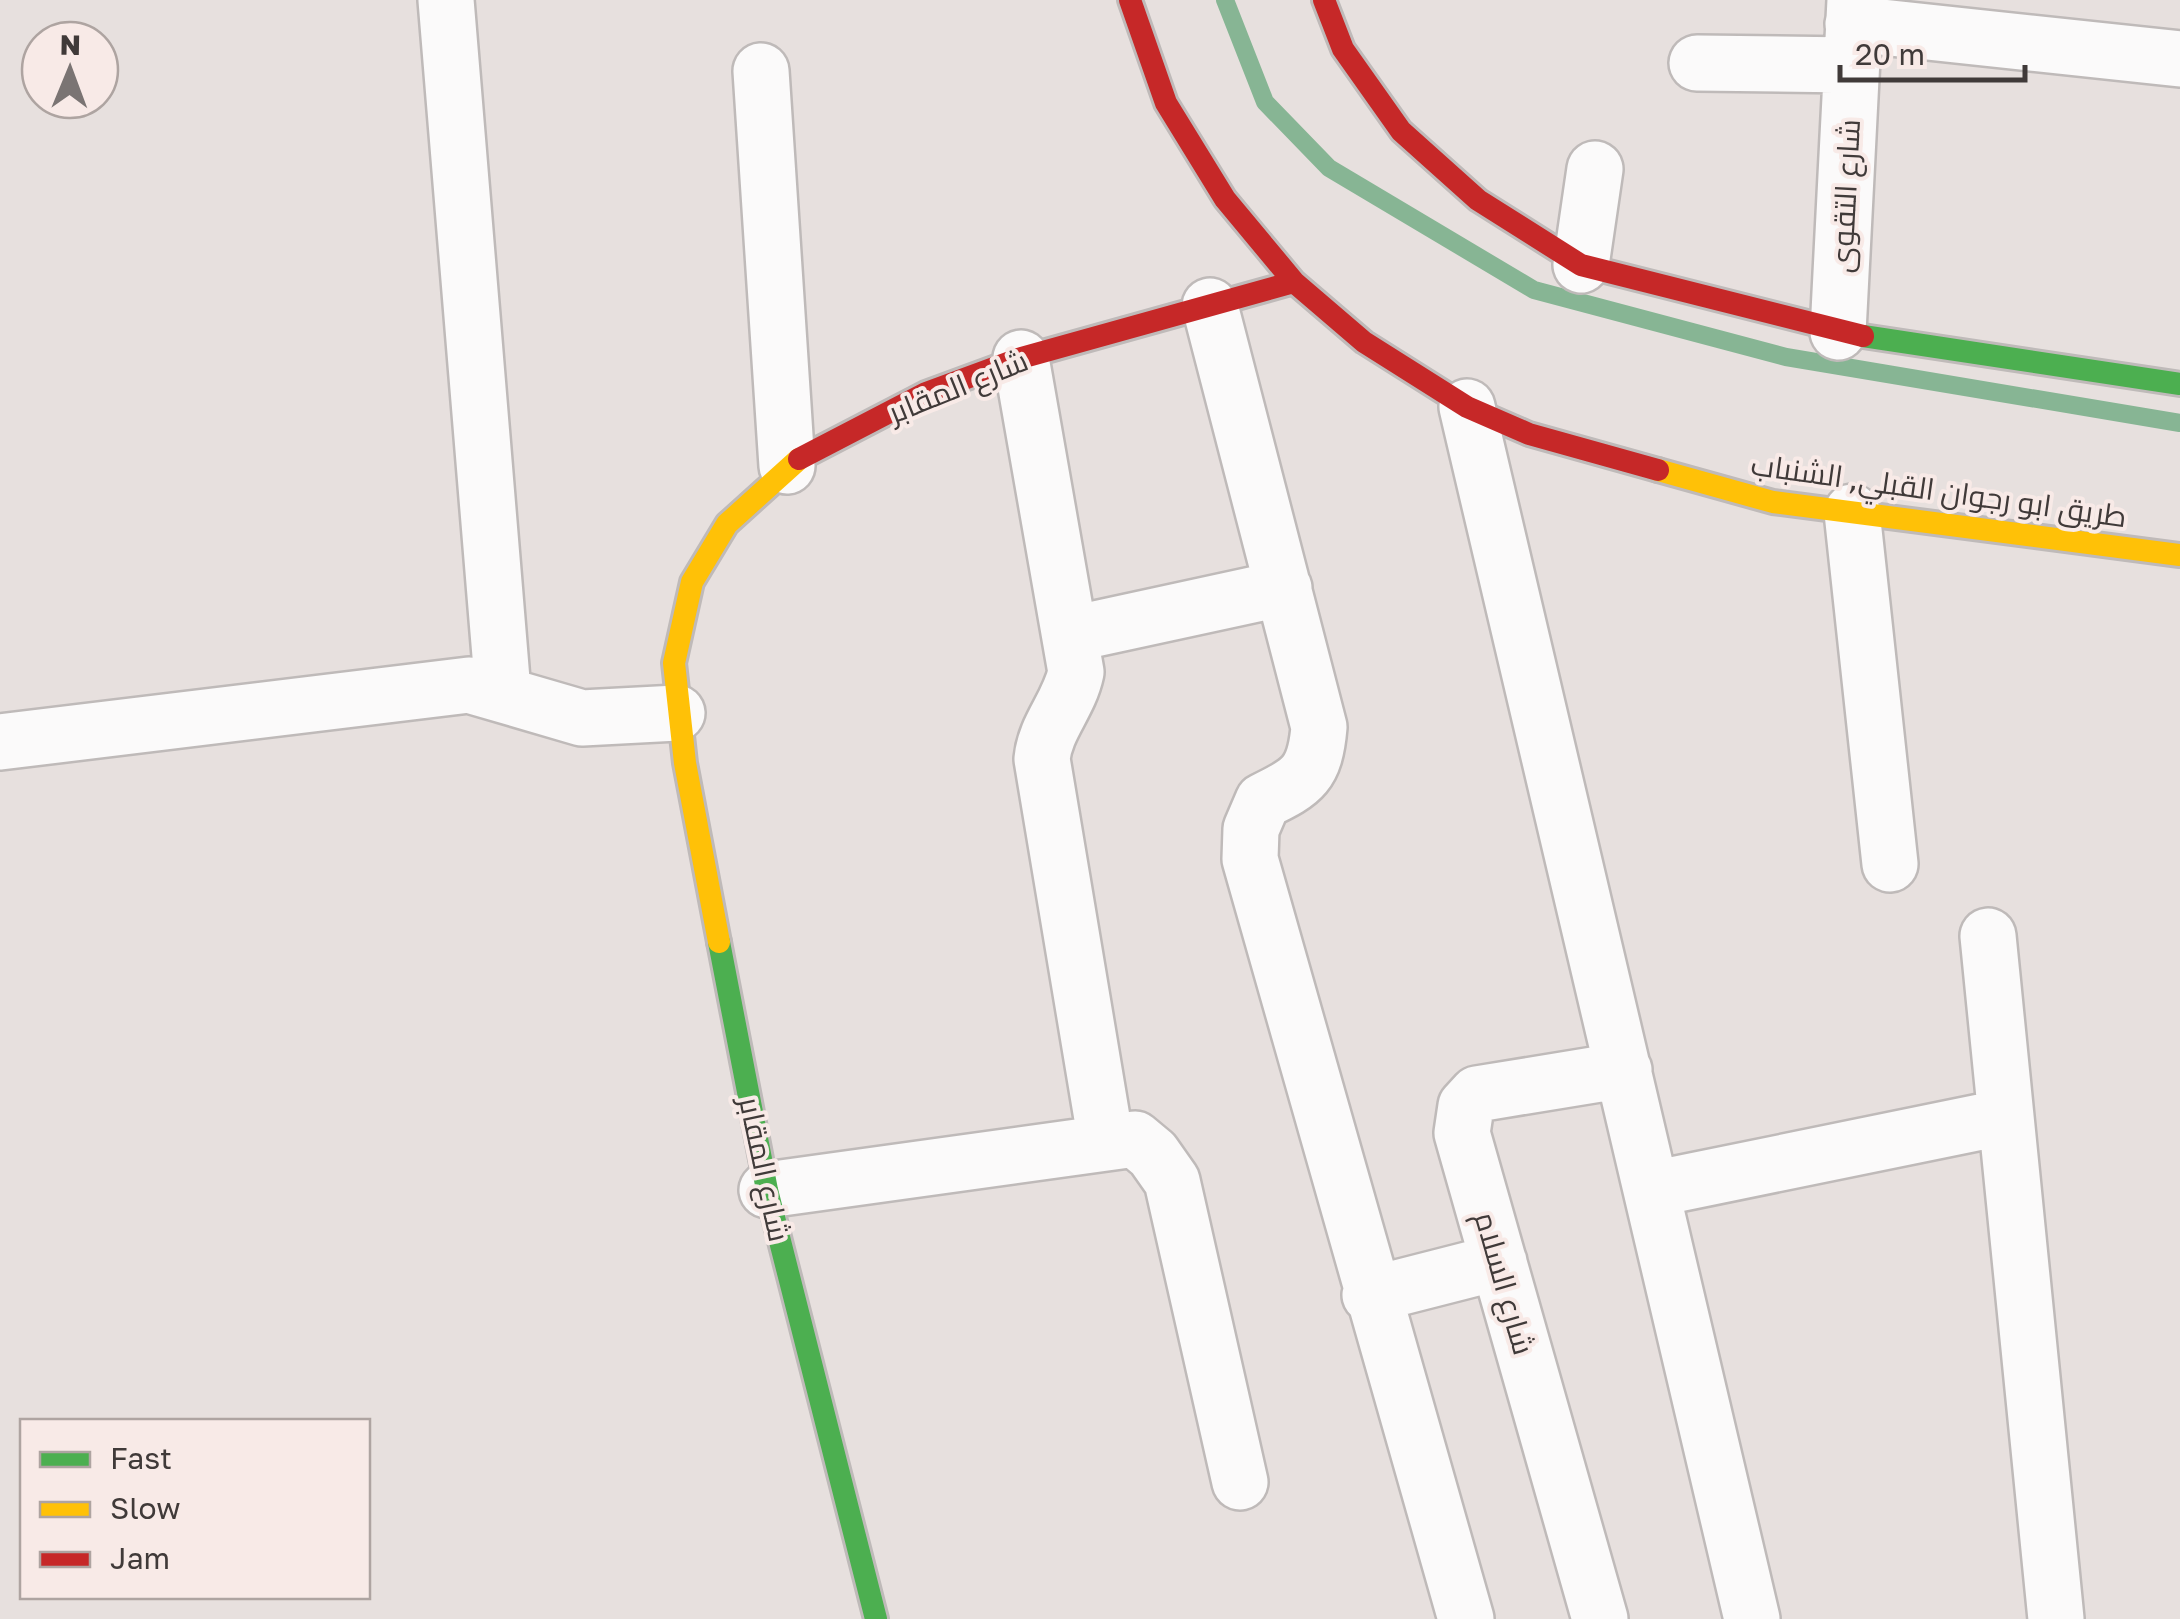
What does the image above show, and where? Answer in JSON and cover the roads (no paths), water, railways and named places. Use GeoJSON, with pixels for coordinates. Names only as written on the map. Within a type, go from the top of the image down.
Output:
{"type":"FeatureCollection","features":[{"type":"Feature","properties":{"kind":"street"},"geometry":{"type":"LineString","coordinates":[[446,0],[503,692]]}},
{"type":"Feature","properties":{"kind":"street","name":"طريق ابو رجوان القبلي, الشنباب"},"geometry":{"type":"LineString","coordinates":[[1130,0],[1166,103],[1225,200],[1294,282],[1364,342],[1467,408],[1529,434],[1755,497],[2180,554]]}},
{"type":"Feature","properties":{"kind":"street"},"geometry":{"type":"LineString","coordinates":[[1324,0],[1343,49],[1401,131],[1478,200],[1581,265],[1838,332],[2180,384]]}},
{"type":"Feature","properties":{"kind":"street"},"geometry":{"type":"LineString","coordinates":[[1697,63],[1853,30],[2180,59]]}},
{"type":"Feature","properties":{"kind":"street","name":"شارع التقوى"},"geometry":{"type":"LineString","coordinates":[[1838,332],[1853,30]]}},
{"type":"Feature","properties":{"kind":"street"},"geometry":{"type":"LineString","coordinates":[[761,70],[788,466]]}},
{"type":"Feature","properties":{"kind":"street"},"geometry":{"type":"LineString","coordinates":[[1581,265],[1595,169]]}},
{"type":"Feature","properties":{"kind":"street","name":"شارع المقابر"},"geometry":{"type":"LineString","coordinates":[[876,1619],[767,1190],[677,713],[674,663],[692,582],[728,524],[788,466],[926,393],[1020,358],[1294,282]]}},
{"type":"Feature","properties":{"kind":"street"},"geometry":{"type":"LineString","coordinates":[[1210,306],[1312,692],[1318,728],[1316,758],[1298,784],[1263,801],[1251,828],[1250,859],[1370,1294],[1466,1619]]}},
{"type":"Feature","properties":{"kind":"street"},"geometry":{"type":"LineString","coordinates":[[1020,358],[1076,672],[1071,696],[1044,737],[1042,760],[1106,1142]]}},
{"type":"Feature","properties":{"kind":"street"},"geometry":{"type":"LineString","coordinates":[[1467,408],[1752,1619]]}},
{"type":"Feature","properties":{"kind":"street"},"geometry":{"type":"LineString","coordinates":[[1852,512],[1890,864]]}},
{"type":"Feature","properties":{"kind":"street"},"geometry":{"type":"LineString","coordinates":[[1072,634],[1284,588]]}},
{"type":"Feature","properties":{"kind":"street"},"geometry":{"type":"LineString","coordinates":[[0,742],[440,686],[469,685],[503,692],[582,718],[677,713]]}},
{"type":"Feature","properties":{"kind":"street"},"geometry":{"type":"LineString","coordinates":[[1988,936],[2056,1619]]}},
{"type":"Feature","properties":{"kind":"street","name":"شارع السلام"},"geometry":{"type":"LineString","coordinates":[[1600,1619],[1462,1133],[1466,1106],[1478,1094],[1624,1070]]}},
{"type":"Feature","properties":{"kind":"street"},"geometry":{"type":"LineString","coordinates":[[1652,1189],[2005,1117]]}},
{"type":"Feature","properties":{"kind":"street"},"geometry":{"type":"LineString","coordinates":[[767,1190],[1135,1139],[1153,1154],[1172,1180],[1240,1482]]}},
{"type":"Feature","properties":{"kind":"street"},"geometry":{"type":"LineString","coordinates":[[1370,1294],[1500,1262]]}},
{"type":"Feature","properties":{"kind":"waterway"},"geometry":{"type":"LineString","coordinates":[[1225,0],[1265,102],[1329,168],[1534,290],[1786,357],[2180,423]]}}]}
